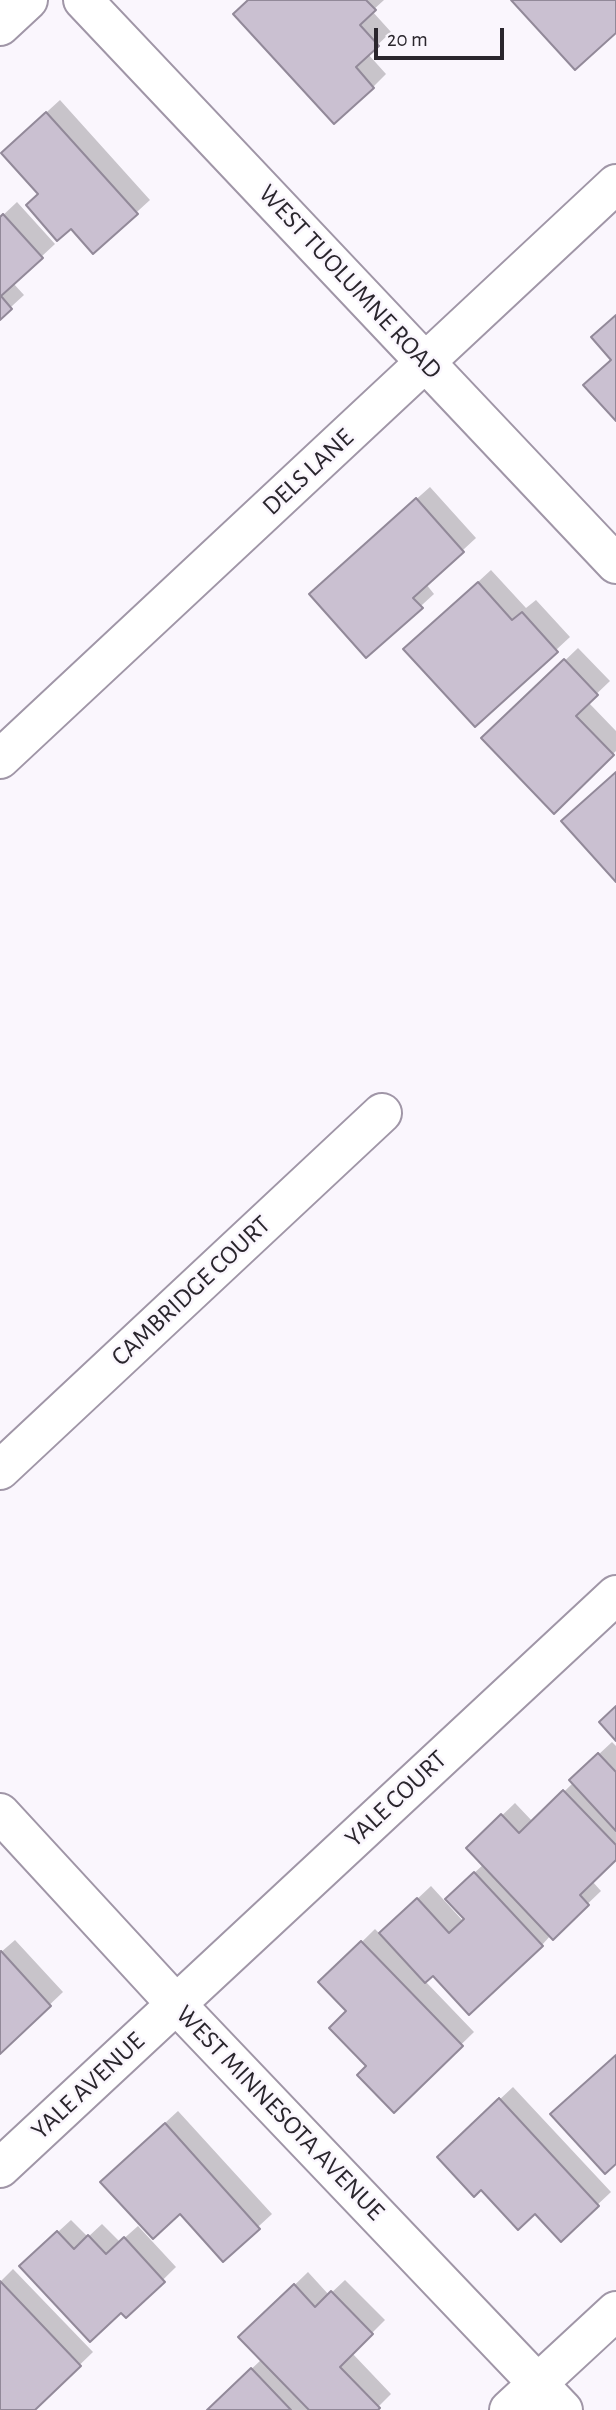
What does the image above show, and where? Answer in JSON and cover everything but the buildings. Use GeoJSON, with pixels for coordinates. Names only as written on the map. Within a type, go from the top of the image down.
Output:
{"type":"FeatureCollection","features":[{"type":"Feature","properties":{"kind":"street"},"geometry":{"type":"LineString","coordinates":[[0,26],[28,0]]}},
{"type":"Feature","properties":{"kind":"street","name":"WEST TUOLUMNE ROAD"},"geometry":{"type":"LineString","coordinates":[[83,0],[616,564]]}},
{"type":"Feature","properties":{"kind":"street","name":"DELS LANE"},"geometry":{"type":"LineString","coordinates":[[0,760],[616,184]]}},
{"type":"Feature","properties":{"kind":"street","name":"CAMBRIDGE COURT"},"geometry":{"type":"LineString","coordinates":[[0,1470],[382,1113]]}},
{"type":"Feature","properties":{"kind":"street","name":"YALE COURT"},"geometry":{"type":"LineString","coordinates":[[176,2004],[616,1594]]}},
{"type":"Feature","properties":{"kind":"street","name":"WEST MINNESOTA AVENUE"},"geometry":{"type":"LineString","coordinates":[[0,1813],[176,2004],[551,2397]]}},
{"type":"Feature","properties":{"kind":"street","name":"YALE AVENUE"},"geometry":{"type":"LineString","coordinates":[[0,2168],[176,2004]]}},
{"type":"Feature","properties":{"kind":"street"},"geometry":{"type":"LineString","coordinates":[[509,2410],[551,2397],[616,2311]]}}]}
